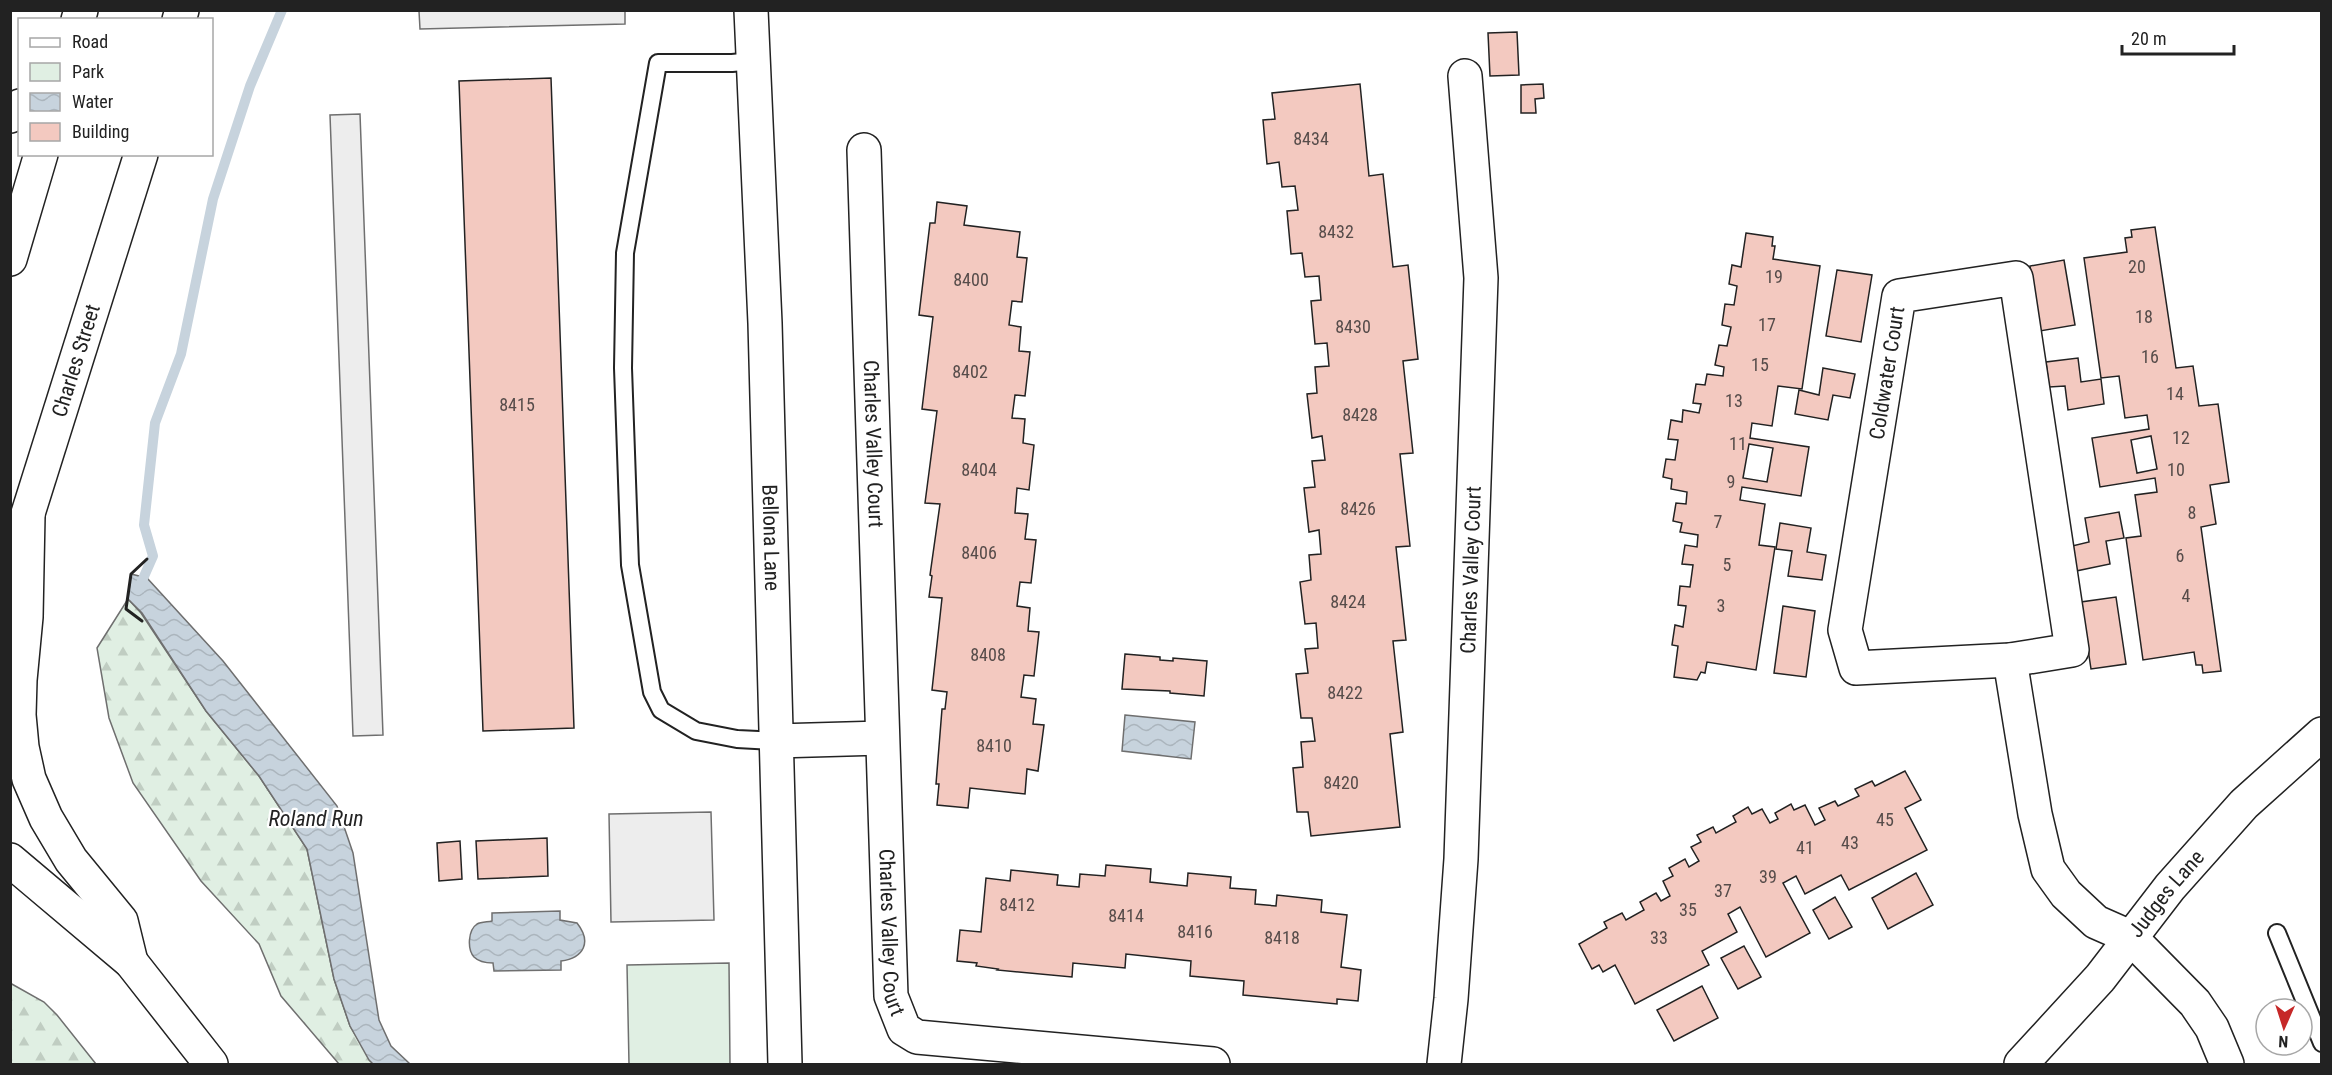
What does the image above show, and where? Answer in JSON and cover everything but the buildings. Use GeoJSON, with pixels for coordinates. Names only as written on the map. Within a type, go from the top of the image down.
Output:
{"type":"FeatureCollection","features":[{"type":"Feature","properties":{"kind":"main road","name":"Bellona Lane"},"geometry":{"type":"LineString","coordinates":[[751,10],[765,323],[785,1065]]}},
{"type":"Feature","properties":{"kind":"main road","name":"Charles Valley Court"},"geometry":{"type":"LineString","coordinates":[[1444,1065],[1461,860],[1481,278],[1465,76]]}},
{"type":"Feature","properties":{"kind":"main road","name":"Charles Valley Court"},"geometry":{"type":"LineString","coordinates":[[864,150],[891,996],[904,1029],[917,1037],[1213,1065]]}},
{"type":"Feature","properties":{"kind":"main road"},"geometry":{"type":"LineString","coordinates":[[10,259],[40,156]]}},
{"type":"Feature","properties":{"kind":"main road","name":"Charles Street"},"geometry":{"type":"LineString","coordinates":[[10,566],[140,156]]}},
{"type":"Feature","properties":{"kind":"main road","name":"Coldwater Court"},"geometry":{"type":"LineString","coordinates":[[2016,278],[2072,650],[2010,660],[1856,668],[1845,630],[1899,296],[2016,278]]}},
{"type":"Feature","properties":{"kind":"main road"},"geometry":{"type":"LineString","coordinates":[[28,515],[26,617],[19,715],[29,779],[46,818],[71,860],[121,921],[131,962]]}},
{"type":"Feature","properties":{"kind":"main road"},"geometry":{"type":"LineString","coordinates":[[2010,660],[2034,814],[2048,869],[2066,894],[2096,922],[2130,937],[2195,1003],[2212,1028],[2227,1065]]}},
{"type":"Feature","properties":{"kind":"main road","name":"Judges Lane"},"geometry":{"type":"LineString","coordinates":[[2021,1065],[2100,978],[2170,887],[2244,804],[2322,734]]}},
{"type":"Feature","properties":{"kind":"main road"},"geometry":{"type":"LineString","coordinates":[[776,741],[882,738]]}},
{"type":"Feature","properties":{"kind":"main road"},"geometry":{"type":"LineString","coordinates":[[10,860],[131,962],[211,1065]]}},
{"type":"Feature","properties":{"kind":"lane"},"geometry":{"type":"LineString","coordinates":[[753,61],[658,63],[624,253],[623,368],[630,565],[652,692],[660,710],[696,731],[737,739],[776,741]]}},
{"type":"Feature","properties":{"kind":"lane"},"geometry":{"type":"LineString","coordinates":[[2277,933],[2322,1043]]}},
{"type":"Feature","properties":{"kind":"green space"},"geometry":{"type":"Polygon","coordinates":[[[128,599],[141,613],[206,711],[259,776],[307,849],[334,979],[350,1026],[373,1064],[339,1064],[281,996],[259,944],[201,881],[133,783],[109,718],[97,648],[128,599]]]}},
{"type":"Feature","properties":{"kind":"green space"},"geometry":{"type":"Polygon","coordinates":[[[729,963],[730,1064],[629,1064],[627,965],[729,963]]]}},
{"type":"Feature","properties":{"kind":"green space"},"geometry":{"type":"Polygon","coordinates":[[[10,983],[44,1002],[96,1064],[11,1064],[10,983]]]}},
{"type":"Feature","properties":{"kind":"shaded area"},"geometry":{"type":"Polygon","coordinates":[[[419,11],[625,11],[625,24],[420,29],[419,11]]]}},
{"type":"Feature","properties":{"kind":"shaded area"},"geometry":{"type":"Polygon","coordinates":[[[360,114],[383,735],[353,736],[330,115],[360,114]]]}},
{"type":"Feature","properties":{"kind":"shaded area"},"geometry":{"type":"Polygon","coordinates":[[[711,812],[714,920],[611,922],[609,814],[711,812]]]}},
{"type":"Feature","properties":{"kind":"water","name":"Roland Run"},"geometry":{"type":"Polygon","coordinates":[[[131,574],[147,578],[223,661],[337,806],[353,853],[379,1020],[391,1046],[410,1064],[373,1064],[369,1060],[350,1026],[334,979],[307,849],[259,776],[206,711],[142,613],[128,599],[131,574]]]}},
{"type":"Feature","properties":{"kind":"water"},"geometry":{"type":"Polygon","coordinates":[[[1125,715],[1195,722],[1191,759],[1122,751],[1125,715]]]}},
{"type":"Feature","properties":{"kind":"water"},"geometry":{"type":"Polygon","coordinates":[[[560,911],[560,920],[577,923],[582,930],[585,943],[580,953],[561,961],[561,970],[494,971],[493,963],[480,961],[472,954],[470,940],[472,931],[477,924],[492,921],[492,913],[560,911]]]}},
{"type":"Feature","properties":{"kind":"waterway"},"geometry":{"type":"LineString","coordinates":[[138,590],[153,556],[144,525],[155,423],[181,354],[213,199],[250,86],[282,10]]}},
{"type":"Feature","properties":{"kind":"wall"},"geometry":{"type":"LineString","coordinates":[[142,621],[126,609],[131,574],[147,559]]}}]}
